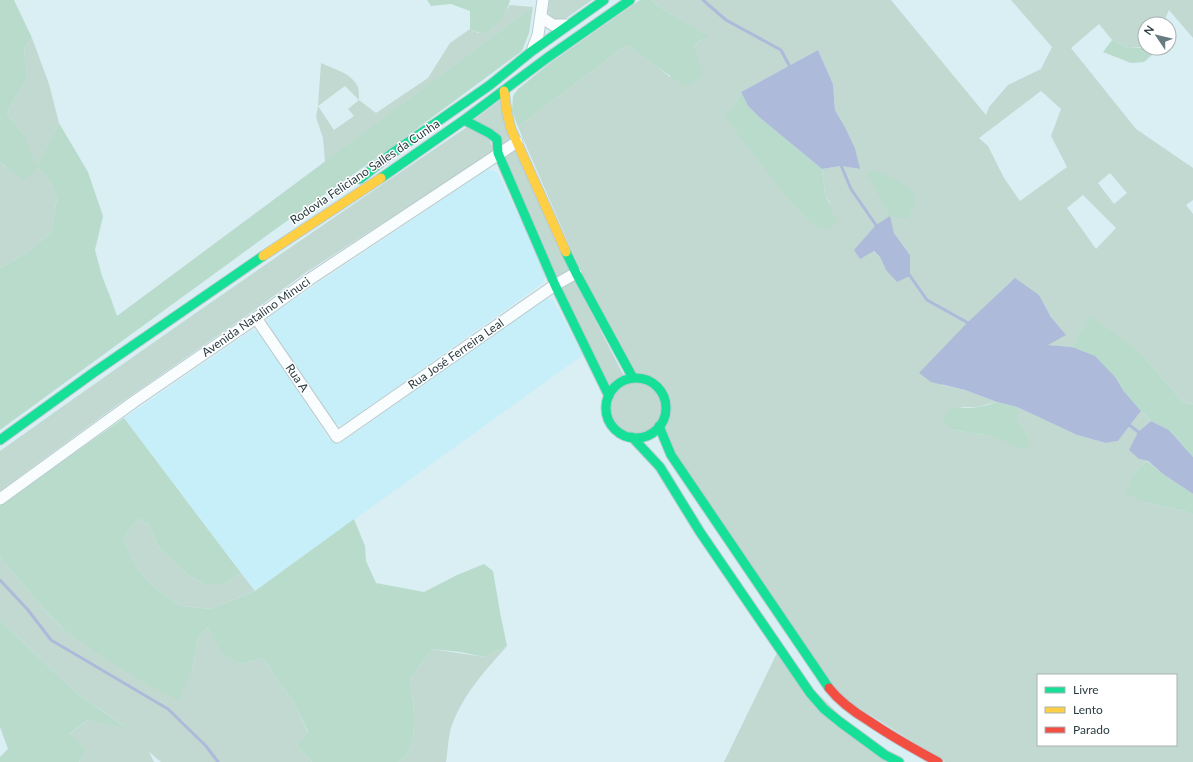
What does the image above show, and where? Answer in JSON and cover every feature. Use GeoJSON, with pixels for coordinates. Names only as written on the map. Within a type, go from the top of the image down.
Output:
{"type":"FeatureCollection","features":[{"type":"Feature","properties":{"kind":"street"},"geometry":{"type":"LineString","coordinates":[[532,51],[538,35],[542,0]]}},
{"type":"Feature","properties":{"kind":"street","name":"Rodovia Feliciano Salles da Cunha"},"geometry":{"type":"LineString","coordinates":[[293,234],[391,154],[490,85],[532,51],[604,0]]}},
{"type":"Feature","properties":{"kind":"street","name":"Rodovia Feliciano Salles da Cunha"},"geometry":{"type":"LineString","coordinates":[[293,234],[399,166],[504,91],[547,58],[630,0]]}},
{"type":"Feature","properties":{"kind":"street"},"geometry":{"type":"LineString","coordinates":[[541,17],[553,25],[568,26]]}},
{"type":"Feature","properties":{"kind":"street"},"geometry":{"type":"LineString","coordinates":[[504,91],[506,113],[510,129],[576,273],[633,378]]}},
{"type":"Feature","properties":{"kind":"street"},"geometry":{"type":"LineString","coordinates":[[464,120],[489,133],[497,140],[498,153],[555,284],[609,396]]}},
{"type":"Feature","properties":{"kind":"street","name":"Avenida Natalino Minuci"},"geometry":{"type":"LineString","coordinates":[[0,499],[135,401],[310,279],[498,153],[517,142]]}},
{"type":"Feature","properties":{"kind":"street"},"geometry":{"type":"LineString","coordinates":[[0,440],[93,373],[293,234]]}},
{"type":"Feature","properties":{"kind":"street","name":"Rua José Ferreira Leal"},"geometry":{"type":"LineString","coordinates":[[337,437],[555,284],[576,273]]}},
{"type":"Feature","properties":{"kind":"street","name":"Rua A"},"geometry":{"type":"LineString","coordinates":[[256,318],[337,437]]}},
{"type":"Feature","properties":{"kind":"street"},"geometry":{"type":"LineString","coordinates":[[633,378],[648,380],[654,384],[664,396],[666,404],[660,426],[654,432],[640,437],[624,435],[618,431],[612,426],[607,412],[609,396],[613,390],[618,384],[633,378]]}},
{"type":"Feature","properties":{"kind":"street"},"geometry":{"type":"LineString","coordinates":[[660,426],[671,455],[835,696],[894,738],[938,762]]}},
{"type":"Feature","properties":{"kind":"street"},"geometry":{"type":"LineString","coordinates":[[632,437],[660,467],[700,532],[810,693],[824,709],[840,722],[885,755],[899,762]]}},
{"type":"Feature","properties":{"kind":"shaded area"},"geometry":{"type":"Polygon","coordinates":[[[818,50],[833,84],[835,110],[855,148],[860,169],[841,166],[822,169],[759,117],[748,106],[741,92],[818,50]]]}},
{"type":"Feature","properties":{"kind":"shaded area"},"geometry":{"type":"Polygon","coordinates":[[[488,169],[497,172],[547,273],[543,283],[342,426],[335,423],[266,325],[269,316],[488,169]]]}},
{"type":"Feature","properties":{"kind":"shaded area"},"geometry":{"type":"Polygon","coordinates":[[[890,216],[894,233],[910,255],[910,276],[897,282],[886,270],[880,257],[874,251],[860,259],[854,250],[876,225],[890,216]]]}},
{"type":"Feature","properties":{"kind":"shaded area"},"geometry":{"type":"Polygon","coordinates":[[[1015,278],[1039,295],[1051,317],[1066,335],[1048,345],[1072,347],[1095,356],[1116,378],[1123,390],[1141,411],[1118,441],[1106,443],[1077,435],[1017,407],[997,402],[965,390],[931,382],[919,373],[967,323],[1015,278]]]}},
{"type":"Feature","properties":{"kind":"shaded area"},"geometry":{"type":"Polygon","coordinates":[[[546,298],[553,300],[583,355],[255,591],[124,418],[252,330],[260,333],[328,438],[339,444],[546,298]]]}},
{"type":"Feature","properties":{"kind":"shaded area"},"geometry":{"type":"Polygon","coordinates":[[[1151,421],[1169,430],[1193,457],[1193,494],[1163,474],[1148,461],[1139,459],[1129,450],[1138,432],[1151,421]]]}},
{"type":"Feature","properties":{"kind":"green space"},"geometry":{"type":"Polygon","coordinates":[[[0,0],[14,0],[32,38],[24,49],[27,77],[7,113],[23,134],[37,167],[59,123],[88,172],[103,216],[95,250],[102,276],[117,316],[533,7],[529,33],[522,51],[388,150],[284,223],[0,430],[0,268],[25,254],[51,233],[57,198],[50,180],[37,168],[24,180],[0,162],[0,0]]]}},
{"type":"Feature","properties":{"kind":"green space"},"geometry":{"type":"Polygon","coordinates":[[[427,0],[510,0],[507,9],[497,24],[489,31],[483,33],[470,29],[470,11],[451,4],[431,6],[427,0]]]}},
{"type":"Feature","properties":{"kind":"green space"},"geometry":{"type":"Polygon","coordinates":[[[549,0],[592,0],[565,19],[554,20],[548,13],[549,0]]]}},
{"type":"Feature","properties":{"kind":"green space"},"geometry":{"type":"Polygon","coordinates":[[[640,0],[650,0],[710,37],[699,41],[694,47],[702,76],[686,86],[627,45],[518,127],[512,111],[513,96],[518,89],[550,63],[640,0]]]}},
{"type":"Feature","properties":{"kind":"green space"},"geometry":{"type":"Polygon","coordinates":[[[650,0],[891,0],[986,115],[989,107],[1008,85],[1041,69],[1052,47],[1011,0],[1193,0],[1193,38],[1177,19],[1177,16],[1174,16],[1169,10],[1166,16],[1137,16],[1137,48],[1129,48],[1112,40],[1099,24],[1071,48],[1136,129],[1193,168],[1193,200],[1186,205],[1193,214],[1193,405],[1183,402],[1138,350],[1091,317],[1072,347],[1047,345],[1065,334],[1051,317],[1039,295],[941,385],[965,390],[997,402],[977,407],[961,407],[952,429],[974,434],[988,435],[1005,441],[1030,439],[1017,420],[1017,407],[1077,435],[1106,443],[1118,441],[1141,411],[1151,421],[1138,432],[1139,459],[1147,461],[1133,474],[1144,502],[1185,511],[1193,515],[1193,762],[945,762],[837,694],[673,453],[663,426],[667,417],[668,408],[667,399],[664,392],[653,380],[634,376],[580,270],[518,127],[627,45],[670,77],[699,41],[709,37],[650,0]],[[818,50],[741,92],[733,107],[830,204],[825,194],[822,169],[841,166],[859,169],[855,148],[835,110],[833,84],[818,50]],[[1041,91],[979,138],[988,146],[1004,178],[1020,201],[1067,167],[1051,136],[1061,109],[1041,91]],[[1110,173],[1098,183],[1114,204],[1127,193],[1110,173]],[[1083,195],[1067,208],[1096,249],[1116,228],[1083,195]],[[889,217],[873,251],[880,257],[886,270],[910,255],[894,233],[889,217]]]}},
{"type":"Feature","properties":{"kind":"green space"},"geometry":{"type":"Polygon","coordinates":[[[510,5],[533,7],[325,162],[323,138],[316,117],[318,106],[334,130],[354,116],[348,109],[359,100],[376,113],[428,78],[450,43],[470,29],[478,33],[492,29],[510,5]]]}},
{"type":"Feature","properties":{"kind":"green space"},"geometry":{"type":"Polygon","coordinates":[[[32,38],[49,84],[59,123],[37,168],[50,180],[57,198],[51,233],[25,254],[0,268],[0,162],[6,167],[23,134],[7,113],[27,77],[24,49],[32,38]]]}},
{"type":"Feature","properties":{"kind":"green space"},"geometry":{"type":"Polygon","coordinates":[[[1112,40],[1129,48],[1137,48],[1137,56],[1151,56],[1144,62],[1131,63],[1103,52],[1112,40]]]}},
{"type":"Feature","properties":{"kind":"green space"},"geometry":{"type":"Polygon","coordinates":[[[321,63],[342,72],[351,78],[358,87],[359,100],[345,86],[318,106],[321,63]]]}},
{"type":"Feature","properties":{"kind":"green space"},"geometry":{"type":"Polygon","coordinates":[[[741,92],[748,106],[759,117],[822,169],[825,194],[837,223],[826,229],[811,223],[785,195],[725,117],[733,107],[741,92]]]}},
{"type":"Feature","properties":{"kind":"green space"},"geometry":{"type":"Polygon","coordinates":[[[502,99],[515,140],[501,149],[471,122],[502,99]]]}},
{"type":"Feature","properties":{"kind":"green space"},"geometry":{"type":"Polygon","coordinates":[[[467,127],[488,136],[494,152],[305,273],[252,312],[116,406],[0,491],[0,451],[232,288],[467,127]]]}},
{"type":"Feature","properties":{"kind":"green space"},"geometry":{"type":"Polygon","coordinates":[[[514,147],[572,270],[557,281],[503,154],[514,147]]]}},
{"type":"Feature","properties":{"kind":"green space"},"geometry":{"type":"Polygon","coordinates":[[[872,171],[894,178],[912,192],[916,201],[907,219],[890,216],[867,175],[872,171]]]}},
{"type":"Feature","properties":{"kind":"green space"},"geometry":{"type":"Polygon","coordinates":[[[573,277],[625,378],[611,388],[559,284],[573,277]]]}},
{"type":"Feature","properties":{"kind":"green space"},"geometry":{"type":"Polygon","coordinates":[[[1091,316],[1138,350],[1183,402],[1193,405],[1193,457],[1169,430],[1151,421],[1141,411],[1123,390],[1116,378],[1072,347],[1091,316]]]}},
{"type":"Feature","properties":{"kind":"green space"},"geometry":{"type":"Polygon","coordinates":[[[636,381],[646,383],[655,389],[661,398],[663,408],[661,418],[655,427],[646,433],[636,435],[626,433],[617,427],[611,418],[609,408],[611,398],[617,389],[626,383],[636,381]]]}},
{"type":"Feature","properties":{"kind":"green space"},"geometry":{"type":"Polygon","coordinates":[[[997,402],[1017,407],[1017,420],[1030,439],[1026,450],[988,435],[974,434],[952,429],[943,420],[949,410],[953,408],[972,408],[986,406],[997,402]]]}},
{"type":"Feature","properties":{"kind":"green space"},"geometry":{"type":"Polygon","coordinates":[[[124,418],[241,573],[223,584],[204,584],[187,574],[158,547],[149,524],[138,519],[123,539],[135,565],[152,586],[180,606],[211,609],[255,591],[354,519],[365,546],[366,561],[376,583],[424,592],[457,575],[484,564],[493,571],[507,646],[484,657],[460,652],[432,649],[410,679],[414,715],[412,742],[409,751],[398,762],[312,762],[297,746],[308,732],[295,704],[263,658],[241,664],[224,655],[207,627],[198,639],[192,668],[178,700],[145,683],[100,655],[64,629],[43,608],[0,557],[0,505],[124,418]]]}},
{"type":"Feature","properties":{"kind":"green space"},"geometry":{"type":"Polygon","coordinates":[[[1147,461],[1163,474],[1193,494],[1193,515],[1185,511],[1144,502],[1126,493],[1133,474],[1147,461]]]}},
{"type":"Feature","properties":{"kind":"green space"},"geometry":{"type":"Polygon","coordinates":[[[138,519],[149,524],[158,547],[187,574],[204,584],[223,584],[241,573],[255,591],[211,609],[180,606],[152,586],[135,565],[123,539],[138,519]]]}},
{"type":"Feature","properties":{"kind":"green space"},"geometry":{"type":"Polygon","coordinates":[[[0,557],[43,608],[64,629],[192,668],[198,639],[207,627],[225,655],[241,664],[263,658],[295,704],[308,733],[297,746],[312,762],[161,762],[149,752],[154,762],[79,762],[87,750],[68,735],[88,720],[124,726],[74,691],[0,620],[0,557]]]}},
{"type":"Feature","properties":{"kind":"green space"},"geometry":{"type":"Polygon","coordinates":[[[0,620],[74,691],[125,727],[88,720],[69,734],[87,750],[79,762],[0,762],[0,757],[8,749],[0,727],[0,620]]]}},
{"type":"Feature","properties":{"kind":"green space"},"geometry":{"type":"Polygon","coordinates":[[[507,646],[476,683],[457,713],[451,729],[446,762],[398,762],[409,751],[412,742],[414,715],[410,679],[432,649],[484,657],[507,646]]]}},
{"type":"Feature","properties":{"kind":"green space"},"geometry":{"type":"Polygon","coordinates":[[[777,653],[887,762],[724,762],[777,653]]]}},
{"type":"Feature","properties":{"kind":"waterway"},"geometry":{"type":"LineString","coordinates":[[703,0],[726,20],[781,50],[791,69]]}},
{"type":"Feature","properties":{"kind":"waterway"},"geometry":{"type":"LineString","coordinates":[[840,163],[851,189],[878,228]]}},
{"type":"Feature","properties":{"kind":"waterway"},"geometry":{"type":"LineString","coordinates":[[908,273],[927,300],[970,324]]}},
{"type":"Feature","properties":{"kind":"waterway"},"geometry":{"type":"LineString","coordinates":[[1128,424],[1141,434]]}},
{"type":"Feature","properties":{"kind":"waterway"},"geometry":{"type":"LineString","coordinates":[[0,580],[28,610],[51,640],[168,709],[206,746],[218,762]]}},
{"type":"Feature","properties":{"kind":"traffic: fast"},"geometry":{"type":"LineString","coordinates":[[360,179],[391,154],[490,85],[532,51],[604,0]]}},
{"type":"Feature","properties":{"kind":"traffic: fast"},"geometry":{"type":"LineString","coordinates":[[381,178],[630,0]]}},
{"type":"Feature","properties":{"kind":"traffic: fast"},"geometry":{"type":"LineString","coordinates":[[464,120],[489,133],[497,139],[498,153],[555,285],[609,396]]}},
{"type":"Feature","properties":{"kind":"traffic: fast"},"geometry":{"type":"LineString","coordinates":[[566,252],[633,378]]}},
{"type":"Feature","properties":{"kind":"traffic: fast"},"geometry":{"type":"LineString","coordinates":[[0,440],[93,373],[263,256]]}},
{"type":"Feature","properties":{"kind":"traffic: fast"},"geometry":{"type":"LineString","coordinates":[[636,378],[652,383],[657,387],[661,392],[666,408],[661,424],[657,429],[652,433],[636,438],[620,433],[615,429],[611,424],[606,408],[611,392],[615,387],[620,383],[636,378]]}},
{"type":"Feature","properties":{"kind":"traffic: fast"},"geometry":{"type":"LineString","coordinates":[[659,426],[671,455],[829,688]]}},
{"type":"Feature","properties":{"kind":"traffic: fast"},"geometry":{"type":"LineString","coordinates":[[632,437],[660,467],[700,532],[810,693],[824,709],[840,722],[885,755],[899,762]]}},
{"type":"Feature","properties":{"kind":"traffic: slow"},"geometry":{"type":"LineString","coordinates":[[504,91],[511,129],[566,252]]}},
{"type":"Feature","properties":{"kind":"traffic: slow"},"geometry":{"type":"LineString","coordinates":[[263,256],[381,178]]}},
{"type":"Feature","properties":{"kind":"traffic: jam"},"geometry":{"type":"LineString","coordinates":[[829,688],[858,714],[894,737],[938,762]]}}]}
